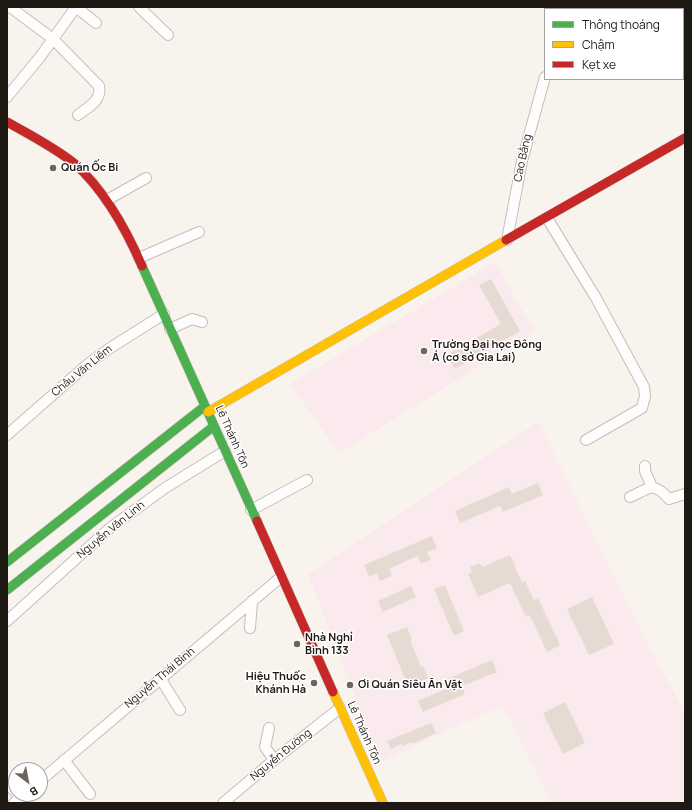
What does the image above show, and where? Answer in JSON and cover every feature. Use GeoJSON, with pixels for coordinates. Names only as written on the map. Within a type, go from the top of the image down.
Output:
{"type":"FeatureCollection","features":[{"type":"Feature","properties":{"kind":"street"},"geometry":{"type":"LineString","coordinates":[[10,7],[53,40],[99,86],[99,98],[78,115]]}},
{"type":"Feature","properties":{"kind":"street"},"geometry":{"type":"LineString","coordinates":[[7,97],[53,40],[76,7],[96,23]]}},
{"type":"Feature","properties":{"kind":"street"},"geometry":{"type":"LineString","coordinates":[[139,7],[168,35]]}},
{"type":"Feature","properties":{"kind":"street","name":"Cao Bằng"},"geometry":{"type":"LineString","coordinates":[[507,240],[522,161],[544,80]]}},
{"type":"Feature","properties":{"kind":"street","name":"Lê Thánh Tôn"},"geometry":{"type":"LineString","coordinates":[[7,122],[64,156],[82,171],[107,200],[139,258],[383,803]]}},
{"type":"Feature","properties":{"kind":"street"},"geometry":{"type":"LineString","coordinates":[[7,562],[207,409],[547,218],[685,138]]}},
{"type":"Feature","properties":{"kind":"street"},"geometry":{"type":"LineString","coordinates":[[107,200],[146,178]]}},
{"type":"Feature","properties":{"kind":"street"},"geometry":{"type":"LineString","coordinates":[[547,218],[599,304],[644,387],[646,396],[642,408],[586,440]]}},
{"type":"Feature","properties":{"kind":"street"},"geometry":{"type":"LineString","coordinates":[[139,258],[199,232]]}},
{"type":"Feature","properties":{"kind":"street","name":"Châu Văn Liêm"},"geometry":{"type":"LineString","coordinates":[[7,435],[88,364],[110,348],[164,314]]}},
{"type":"Feature","properties":{"kind":"street"},"geometry":{"type":"LineString","coordinates":[[170,329],[192,319],[202,322]]}},
{"type":"Feature","properties":{"kind":"street","name":"Nguyễn Văn Linh"},"geometry":{"type":"LineString","coordinates":[[7,590],[214,426]]}},
{"type":"Feature","properties":{"kind":"street","name":"Nguyễn Văn Linh"},"geometry":{"type":"LineString","coordinates":[[7,621],[110,528],[166,488],[225,451]]}},
{"type":"Feature","properties":{"kind":"street"},"geometry":{"type":"LineString","coordinates":[[645,466],[645,471],[652,487]]}},
{"type":"Feature","properties":{"kind":"street"},"geometry":{"type":"LineString","coordinates":[[252,510],[307,480]]}},
{"type":"Feature","properties":{"kind":"street"},"geometry":{"type":"LineString","coordinates":[[630,497],[652,487],[660,488],[669,499],[685,494]]}},
{"type":"Feature","properties":{"kind":"street","name":"Nguyễn Thái Bình"},"geometry":{"type":"LineString","coordinates":[[48,774],[281,577]]}},
{"type":"Feature","properties":{"kind":"street"},"geometry":{"type":"LineString","coordinates":[[250,628],[252,601]]}},
{"type":"Feature","properties":{"kind":"street"},"geometry":{"type":"LineString","coordinates":[[160,678],[180,710]]}},
{"type":"Feature","properties":{"kind":"street","name":"Nguyễn Đường"},"geometry":{"type":"LineString","coordinates":[[224,803],[274,760],[340,708]]}},
{"type":"Feature","properties":{"kind":"street"},"geometry":{"type":"LineString","coordinates":[[269,728],[265,747],[274,760]]}},
{"type":"Feature","properties":{"kind":"street"},"geometry":{"type":"LineString","coordinates":[[64,760],[90,794]]}},
{"type":"Feature","properties":{"kind":"shaded area","name":"Trường Đại học Đông Á (cơ sở Gia Lai)"},"geometry":{"type":"Polygon","coordinates":[[[495,262],[535,332],[339,453],[290,384],[495,262]]]}},
{"type":"Feature","properties":{"kind":"shaded area"},"geometry":{"type":"Polygon","coordinates":[[[538,422],[649,646],[685,713],[685,803],[552,803],[502,705],[380,762],[308,574],[538,422]]]}},
{"type":"Feature","properties":{"kind":"building"},"geometry":{"type":"Polygon","coordinates":[[[491,279],[520,331],[455,369],[447,355],[501,324],[479,285],[491,279]]]}},
{"type":"Feature","properties":{"kind":"building"},"geometry":{"type":"Polygon","coordinates":[[[538,483],[543,495],[503,512],[500,506],[460,523],[455,511],[509,487],[512,494],[538,483]]]}},
{"type":"Feature","properties":{"kind":"building"},"geometry":{"type":"Polygon","coordinates":[[[432,536],[437,548],[427,552],[431,560],[421,564],[417,556],[389,569],[392,576],[380,581],[377,573],[369,577],[364,565],[432,536]]]}},
{"type":"Feature","properties":{"kind":"building"},"geometry":{"type":"Polygon","coordinates":[[[510,555],[522,583],[525,581],[534,600],[538,598],[560,645],[547,652],[530,615],[526,617],[510,583],[478,597],[468,574],[472,572],[470,567],[480,563],[482,567],[510,555]]]}},
{"type":"Feature","properties":{"kind":"building"},"geometry":{"type":"Polygon","coordinates":[[[445,585],[464,631],[454,636],[434,589],[445,585]]]}},
{"type":"Feature","properties":{"kind":"building"},"geometry":{"type":"Polygon","coordinates":[[[411,586],[416,597],[383,612],[378,601],[411,586]]]}},
{"type":"Feature","properties":{"kind":"building"},"geometry":{"type":"Polygon","coordinates":[[[592,597],[614,644],[589,655],[567,609],[592,597]]]}},
{"type":"Feature","properties":{"kind":"building"},"geometry":{"type":"Polygon","coordinates":[[[407,627],[412,639],[410,640],[421,667],[423,666],[428,678],[408,686],[387,635],[407,627]]]}},
{"type":"Feature","properties":{"kind":"building"},"geometry":{"type":"Polygon","coordinates":[[[492,660],[497,672],[462,686],[465,694],[423,712],[418,701],[450,687],[447,679],[492,660]]]}},
{"type":"Feature","properties":{"kind":"building"},"geometry":{"type":"Polygon","coordinates":[[[565,702],[585,743],[563,754],[543,713],[565,702]]]}},
{"type":"Feature","properties":{"kind":"building"},"geometry":{"type":"Polygon","coordinates":[[[431,723],[436,733],[412,744],[411,742],[403,746],[401,744],[391,749],[387,741],[431,723]]]}},
{"type":"Feature","properties":{"kind":"traffic: fast"},"geometry":{"type":"LineString","coordinates":[[142,266],[257,521]]}},
{"type":"Feature","properties":{"kind":"traffic: fast"},"geometry":{"type":"LineString","coordinates":[[7,562],[205,406]]}},
{"type":"Feature","properties":{"kind":"traffic: fast"},"geometry":{"type":"LineString","coordinates":[[7,590],[214,426]]}},
{"type":"Feature","properties":{"kind":"traffic: slow"},"geometry":{"type":"LineString","coordinates":[[208,412],[506,240]]}},
{"type":"Feature","properties":{"kind":"traffic: slow"},"geometry":{"type":"LineString","coordinates":[[333,692],[383,803]]}},
{"type":"Feature","properties":{"kind":"traffic: jam"},"geometry":{"type":"LineString","coordinates":[[7,122],[59,152],[75,164],[86,175],[114,211],[142,266]]}},
{"type":"Feature","properties":{"kind":"traffic: jam"},"geometry":{"type":"LineString","coordinates":[[506,240],[685,138]]}},
{"type":"Feature","properties":{"kind":"traffic: jam"},"geometry":{"type":"LineString","coordinates":[[257,521],[333,692]]}},
{"type":"Feature","properties":{"kind":"place","name":"Quán Ốc Bi"},"geometry":{"type":"Point","coordinates":[53,168]}},
{"type":"Feature","properties":{"kind":"place","name":"Trường Đại học Đông Á (cơ sở Gia Lai)"},"geometry":{"type":"Point","coordinates":[424,351]}},
{"type":"Feature","properties":{"kind":"place","name":"Nhà Nghỉ Bình 133"},"geometry":{"type":"Point","coordinates":[297,644]}},
{"type":"Feature","properties":{"kind":"place","name":"Hiệu Thuốc Khánh Hà"},"geometry":{"type":"Point","coordinates":[314,683]}},
{"type":"Feature","properties":{"kind":"place","name":"Ơi Quán Siêu Ăn Vặt"},"geometry":{"type":"Point","coordinates":[350,685]}}]}
